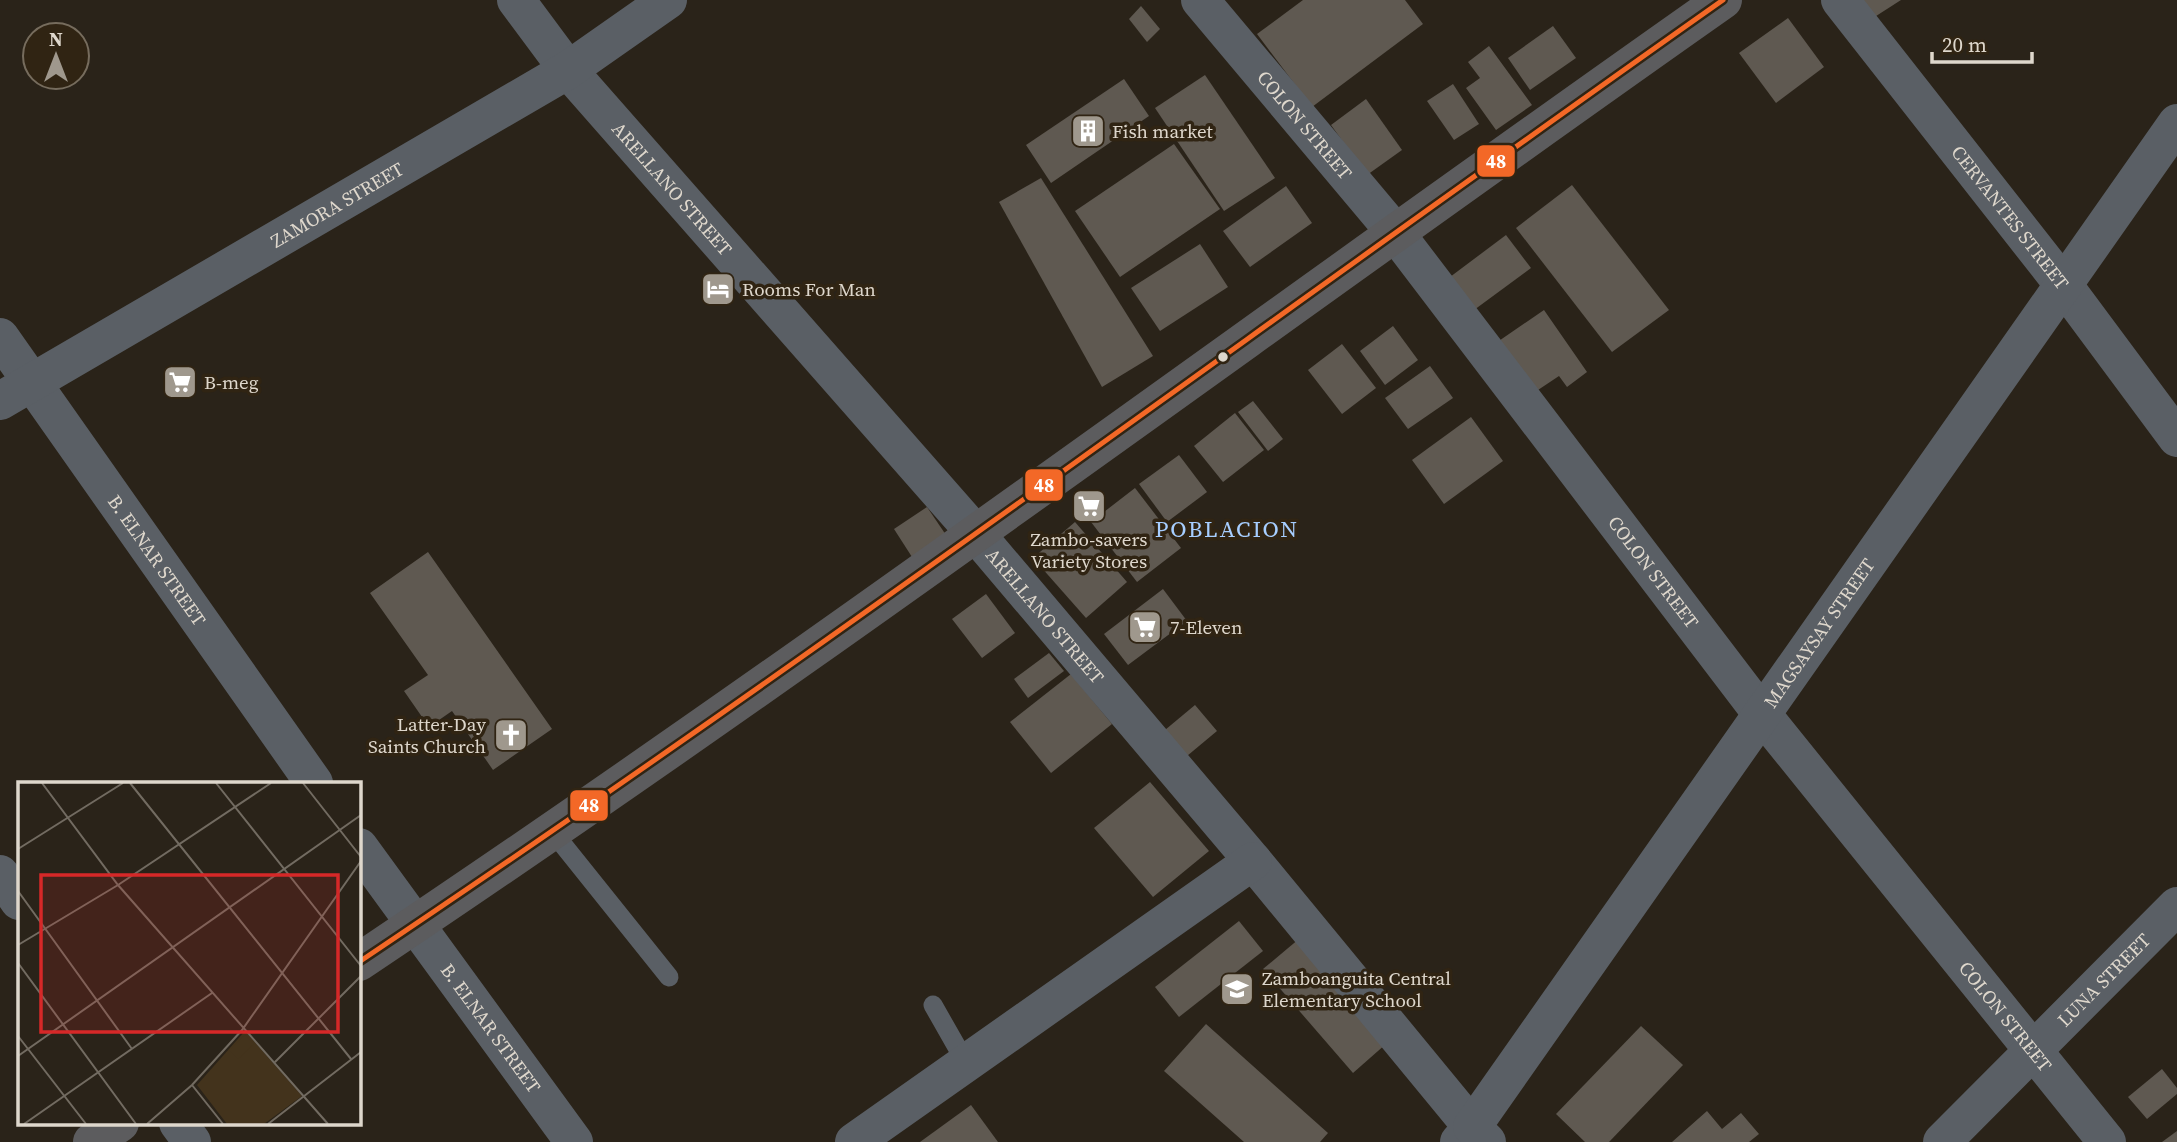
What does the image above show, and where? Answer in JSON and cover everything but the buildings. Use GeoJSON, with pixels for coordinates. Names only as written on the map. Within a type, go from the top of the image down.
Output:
{"type":"FeatureCollection","features":[{"type":"Feature","properties":{"kind":"highway"},"geometry":{"type":"LineString","coordinates":[[360,961],[552,831],[976,534],[1394,231],[1723,0]]}},
{"type":"Feature","properties":{"kind":"highway"},"geometry":{"type":"LineString","coordinates":[[92,1142],[119,1124]]}},
{"type":"Feature","properties":{"kind":"street","name":"ARELLANO STREET"},"geometry":{"type":"LineString","coordinates":[[516,0],[568,71],[976,534],[1253,861],[1472,1137]]}},
{"type":"Feature","properties":{"kind":"street","name":"ZAMORA STREET"},"geometry":{"type":"LineString","coordinates":[[0,401],[568,71],[668,0]]}},
{"type":"Feature","properties":{"kind":"street","name":"COLON STREET"},"geometry":{"type":"LineString","coordinates":[[1200,0],[1394,231],[1761,713],[2106,1142]]}},
{"type":"Feature","properties":{"kind":"street","name":"CERVANTES STREET"},"geometry":{"type":"LineString","coordinates":[[1840,0],[2062,283],[2177,438]]}},
{"type":"Feature","properties":{"kind":"street","name":"MAGSAYSAY STREET"},"geometry":{"type":"LineString","coordinates":[[1472,1137],[1761,713],[2177,123]]}},
{"type":"Feature","properties":{"kind":"street","name":"B. ELNAR STREET"},"geometry":{"type":"LineString","coordinates":[[0,337],[313,782]]}},
{"type":"Feature","properties":{"kind":"street","name":"B. ELNAR STREET"},"geometry":{"type":"LineString","coordinates":[[360,848],[574,1142]]}},
{"type":"Feature","properties":{"kind":"street"},"geometry":{"type":"LineString","coordinates":[[854,1142],[1253,861]]}},
{"type":"Feature","properties":{"kind":"street"},"geometry":{"type":"LineString","coordinates":[[0,874],[18,900]]}},
{"type":"Feature","properties":{"kind":"street","name":"LUNA STREET"},"geometry":{"type":"LineString","coordinates":[[1942,1142],[2035,1052],[2177,906]]}},
{"type":"Feature","properties":{"kind":"street"},"geometry":{"type":"LineString","coordinates":[[179,1124],[191,1142]]}},
{"type":"Feature","properties":{"kind":"lane"},"geometry":{"type":"LineString","coordinates":[[552,831],[669,977]]}},
{"type":"Feature","properties":{"kind":"lane"},"geometry":{"type":"LineString","coordinates":[[933,1006],[967,1063]]}},
{"type":"Feature","properties":{"kind":"transit line","name":"48"},"geometry":{"type":"LineString","coordinates":[[360,961],[532,845],[874,606],[1723,0]]}},
{"type":"Feature","properties":{"kind":"place","name":"Fish market"},"geometry":{"type":"Point","coordinates":[1088,131]}},
{"type":"Feature","properties":{"kind":"place","name":"Rooms For Man"},"geometry":{"type":"Point","coordinates":[718,289]}},
{"type":"Feature","properties":{"kind":"place","name":"B-meg"},"geometry":{"type":"Point","coordinates":[180,382]}},
{"type":"Feature","properties":{"kind":"place","name":"Zambo-savers Variety Stores"},"geometry":{"type":"Point","coordinates":[1089,506]}},
{"type":"Feature","properties":{"kind":"place","name":"7-Eleven"},"geometry":{"type":"Point","coordinates":[1145,627]}},
{"type":"Feature","properties":{"kind":"place","name":"Latter-Day Saints Church"},"geometry":{"type":"Point","coordinates":[511,735]}},
{"type":"Feature","properties":{"kind":"place","name":"Zamboanguita Central Elementary School"},"geometry":{"type":"Point","coordinates":[1237,989]}},
{"type":"Feature","properties":{"kind":"district","name":"POBLACION"},"geometry":{"type":"Point","coordinates":[1227,529]}}]}
